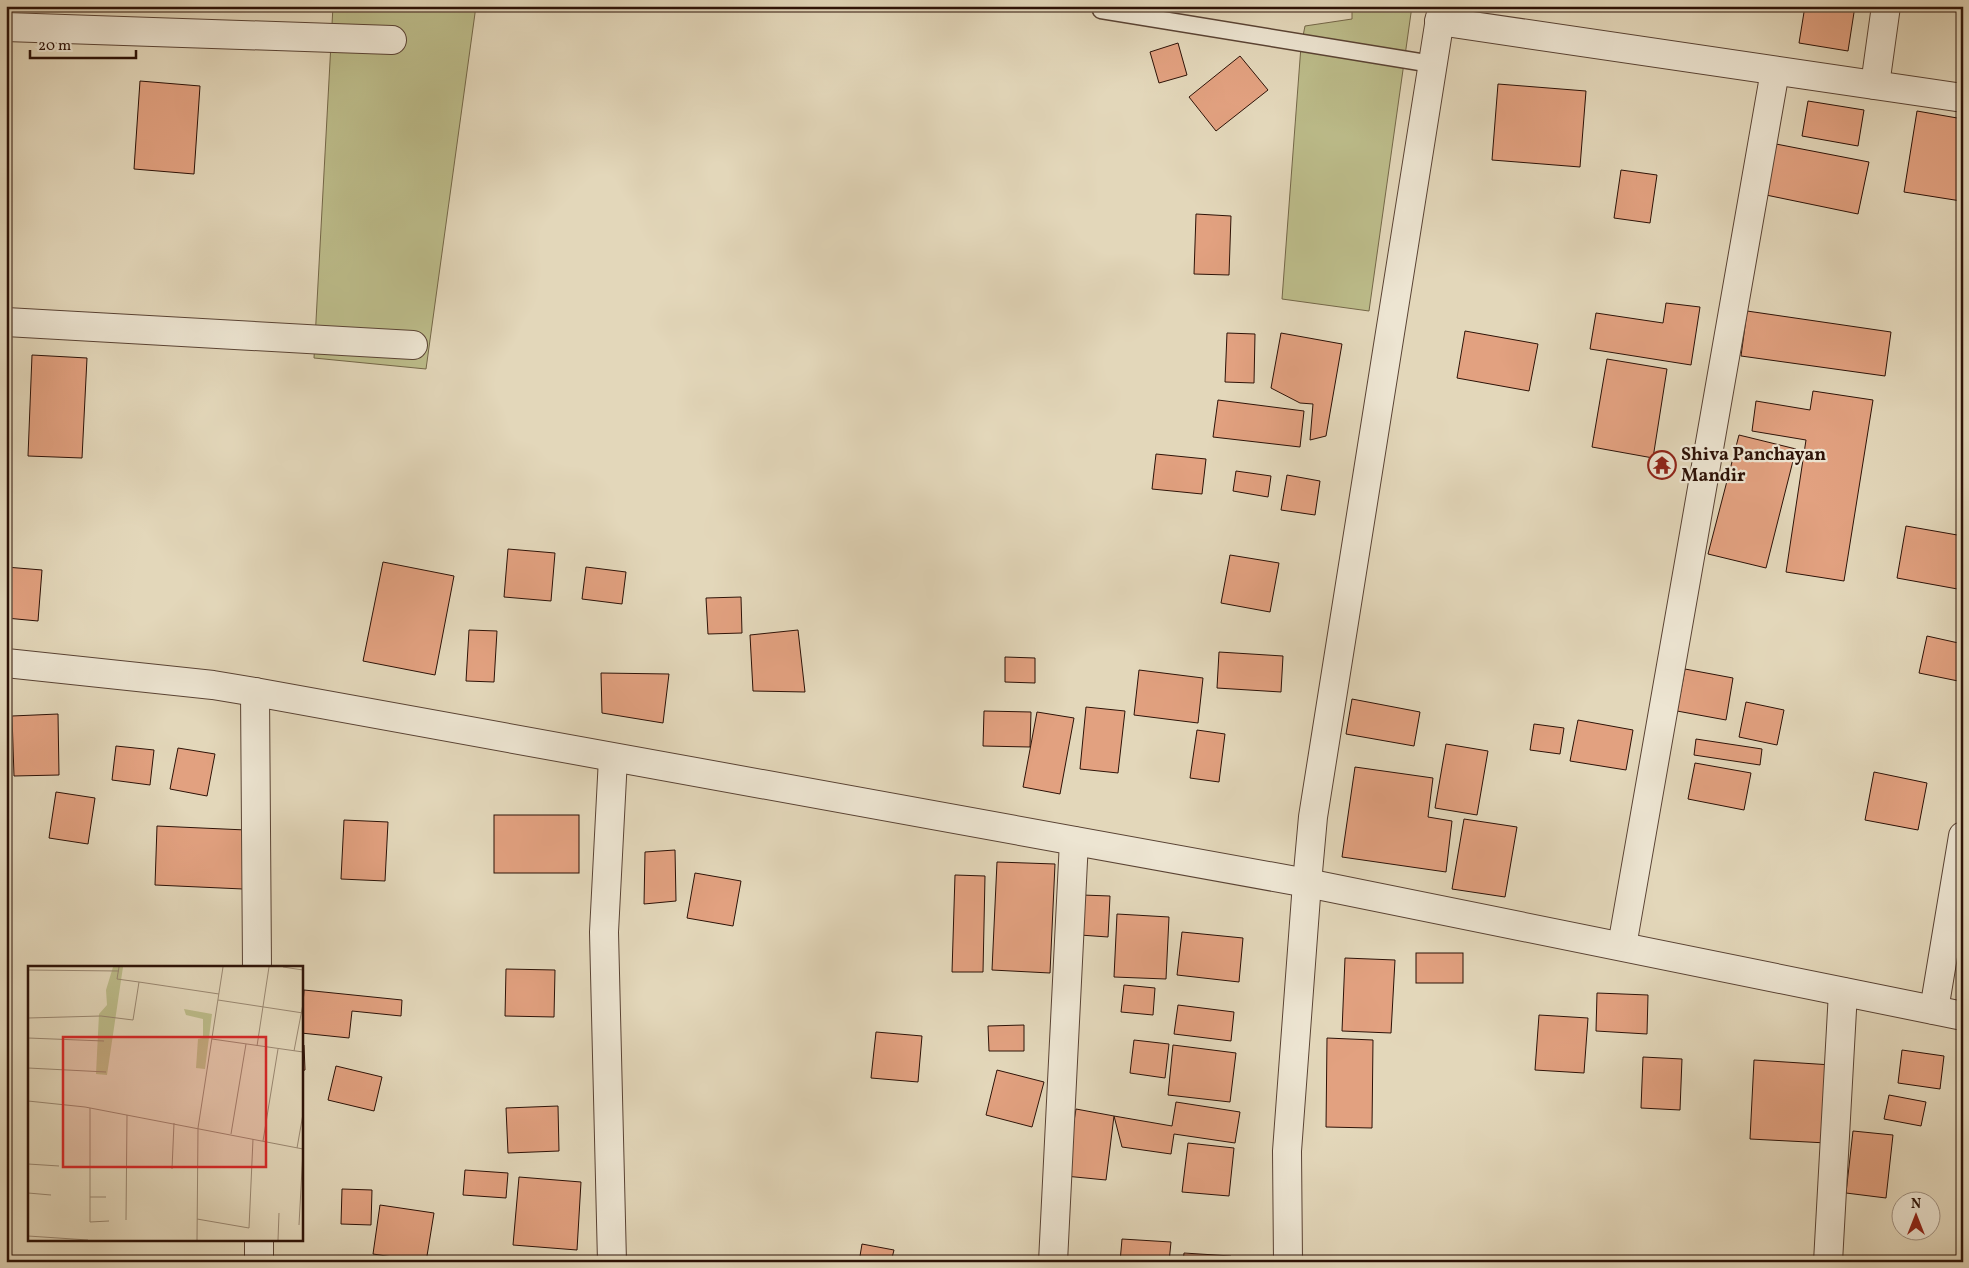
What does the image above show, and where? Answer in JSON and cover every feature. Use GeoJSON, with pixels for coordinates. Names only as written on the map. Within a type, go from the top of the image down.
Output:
{"type":"FeatureCollection","features":[{"type":"Feature","properties":{"kind":"street"},"geometry":{"type":"LineString","coordinates":[[1875,85],[1886,6]]}},
{"type":"Feature","properties":{"kind":"street"},"geometry":{"type":"LineString","coordinates":[[1288,1262],[1286,1151],[1313,817],[1440,14],[1775,71],[1963,98]]}},
{"type":"Feature","properties":{"kind":"street"},"geometry":{"type":"LineString","coordinates":[[6,26],[392,40]]}},
{"type":"Feature","properties":{"kind":"street"},"geometry":{"type":"LineString","coordinates":[[1622,946],[1775,71]]}},
{"type":"Feature","properties":{"kind":"street"},"geometry":{"type":"LineString","coordinates":[[6,322],[413,344]]}},
{"type":"Feature","properties":{"kind":"street"},"geometry":{"type":"LineString","coordinates":[[6,662],[212,685],[255,692],[1307,883],[1963,1016]]}},
{"type":"Feature","properties":{"kind":"street"},"geometry":{"type":"LineString","coordinates":[[255,692],[257,966]]}},
{"type":"Feature","properties":{"kind":"street"},"geometry":{"type":"LineString","coordinates":[[612,1262],[604,932],[613,758]]}},
{"type":"Feature","properties":{"kind":"street"},"geometry":{"type":"LineString","coordinates":[[1934,1010],[1963,836]]}},
{"type":"Feature","properties":{"kind":"street"},"geometry":{"type":"LineString","coordinates":[[1053,1262],[1074,841]]}},
{"type":"Feature","properties":{"kind":"street"},"geometry":{"type":"LineString","coordinates":[[1828,1262],[1843,992]]}},
{"type":"Feature","properties":{"kind":"street"},"geometry":{"type":"LineString","coordinates":[[259,1240],[259,1262]]}},
{"type":"Feature","properties":{"kind":"lane"},"geometry":{"type":"LineString","coordinates":[[1101,10],[1432,64]]}},
{"type":"Feature","properties":{"kind":"green space"},"geometry":{"type":"Polygon","coordinates":[[[333,6],[476,6],[426,369],[314,358],[333,6]]]}},
{"type":"Feature","properties":{"kind":"green space"},"geometry":{"type":"Polygon","coordinates":[[[1352,6],[1412,6],[1369,311],[1282,299],[1301,46],[1305,26],[1352,19],[1352,6]]]}},
{"type":"Feature","properties":{"kind":"building"},"geometry":{"type":"Polygon","coordinates":[[[1805,6],[1855,6],[1848,51],[1799,43],[1805,6]]]}},
{"type":"Feature","properties":{"kind":"building"},"geometry":{"type":"Polygon","coordinates":[[[1178,43],[1187,75],[1159,83],[1150,52],[1178,43]]]}},
{"type":"Feature","properties":{"kind":"building"},"geometry":{"type":"Polygon","coordinates":[[[1240,56],[1268,90],[1216,131],[1189,97],[1240,56]]]}},
{"type":"Feature","properties":{"kind":"building"},"geometry":{"type":"Polygon","coordinates":[[[140,81],[200,86],[194,174],[134,169],[140,81]]]}},
{"type":"Feature","properties":{"kind":"building"},"geometry":{"type":"Polygon","coordinates":[[[1498,84],[1586,91],[1580,167],[1492,160],[1498,84]]]}},
{"type":"Feature","properties":{"kind":"building"},"geometry":{"type":"Polygon","coordinates":[[[1808,101],[1864,110],[1858,146],[1802,136],[1808,101]]]}},
{"type":"Feature","properties":{"kind":"building"},"geometry":{"type":"Polygon","coordinates":[[[1917,111],[1963,119],[1961,201],[1904,192],[1917,111]]]}},
{"type":"Feature","properties":{"kind":"building"},"geometry":{"type":"Polygon","coordinates":[[[1776,144],[1869,162],[1858,214],[1766,195],[1776,144]]]}},
{"type":"Feature","properties":{"kind":"building"},"geometry":{"type":"Polygon","coordinates":[[[1621,170],[1657,175],[1650,223],[1614,218],[1621,170]]]}},
{"type":"Feature","properties":{"kind":"building"},"geometry":{"type":"Polygon","coordinates":[[[1196,214],[1231,216],[1229,275],[1194,274],[1196,214]]]}},
{"type":"Feature","properties":{"kind":"building"},"geometry":{"type":"Polygon","coordinates":[[[1666,303],[1700,307],[1691,365],[1590,349],[1596,313],[1663,323],[1666,303]]]}},
{"type":"Feature","properties":{"kind":"building"},"geometry":{"type":"Polygon","coordinates":[[[1747,311],[1891,332],[1885,376],[1741,356],[1747,311]]]}},
{"type":"Feature","properties":{"kind":"building"},"geometry":{"type":"Polygon","coordinates":[[[1465,331],[1538,344],[1529,391],[1457,378],[1465,331]]]}},
{"type":"Feature","properties":{"kind":"building"},"geometry":{"type":"Polygon","coordinates":[[[1227,333],[1255,334],[1254,383],[1225,382],[1227,333]]]}},
{"type":"Feature","properties":{"kind":"building"},"geometry":{"type":"Polygon","coordinates":[[[1281,333],[1342,344],[1326,436],[1310,440],[1313,404],[1300,403],[1271,388],[1281,333]]]}},
{"type":"Feature","properties":{"kind":"building"},"geometry":{"type":"Polygon","coordinates":[[[32,355],[87,358],[82,458],[28,456],[32,355]]]}},
{"type":"Feature","properties":{"kind":"building"},"geometry":{"type":"Polygon","coordinates":[[[1607,359],[1667,369],[1653,458],[1592,447],[1607,359]]]}},
{"type":"Feature","properties":{"kind":"building"},"geometry":{"type":"Polygon","coordinates":[[[1813,391],[1873,400],[1844,581],[1786,572],[1806,440],[1752,431],[1756,401],[1810,410],[1813,391]]]}},
{"type":"Feature","properties":{"kind":"building"},"geometry":{"type":"Polygon","coordinates":[[[1218,400],[1304,411],[1300,447],[1213,437],[1218,400]]]}},
{"type":"Feature","properties":{"kind":"building"},"geometry":{"type":"Polygon","coordinates":[[[1739,435],[1796,449],[1766,568],[1708,554],[1739,435]]]}},
{"type":"Feature","properties":{"kind":"building"},"geometry":{"type":"Polygon","coordinates":[[[1156,454],[1206,459],[1202,494],[1152,489],[1156,454]]]}},
{"type":"Feature","properties":{"kind":"building"},"geometry":{"type":"Polygon","coordinates":[[[1236,471],[1271,476],[1268,497],[1233,491],[1236,471]]]}},
{"type":"Feature","properties":{"kind":"building"},"geometry":{"type":"Polygon","coordinates":[[[1287,475],[1320,481],[1315,515],[1281,510],[1287,475]]]}},
{"type":"Feature","properties":{"kind":"building"},"geometry":{"type":"Polygon","coordinates":[[[1906,526],[1963,536],[1963,590],[1897,578],[1906,526]]]}},
{"type":"Feature","properties":{"kind":"building"},"geometry":{"type":"Polygon","coordinates":[[[508,549],[555,553],[551,601],[504,597],[508,549]]]}},
{"type":"Feature","properties":{"kind":"building"},"geometry":{"type":"Polygon","coordinates":[[[1230,555],[1279,563],[1270,612],[1221,603],[1230,555]]]}},
{"type":"Feature","properties":{"kind":"building"},"geometry":{"type":"Polygon","coordinates":[[[383,562],[454,576],[435,675],[363,661],[383,562]]]}},
{"type":"Feature","properties":{"kind":"building"},"geometry":{"type":"Polygon","coordinates":[[[6,567],[42,570],[38,621],[6,618],[6,567]]]}},
{"type":"Feature","properties":{"kind":"building"},"geometry":{"type":"Polygon","coordinates":[[[586,567],[626,572],[622,604],[582,599],[586,567]]]}},
{"type":"Feature","properties":{"kind":"building"},"geometry":{"type":"Polygon","coordinates":[[[741,597],[742,633],[708,634],[706,598],[741,597]]]}},
{"type":"Feature","properties":{"kind":"building"},"geometry":{"type":"Polygon","coordinates":[[[469,630],[497,631],[494,682],[466,681],[469,630]]]}},
{"type":"Feature","properties":{"kind":"building"},"geometry":{"type":"Polygon","coordinates":[[[798,630],[805,692],[753,691],[750,635],[798,630]]]}},
{"type":"Feature","properties":{"kind":"building"},"geometry":{"type":"Polygon","coordinates":[[[1927,636],[1963,644],[1963,682],[1919,673],[1927,636]]]}},
{"type":"Feature","properties":{"kind":"building"},"geometry":{"type":"Polygon","coordinates":[[[1219,652],[1283,656],[1281,692],[1217,688],[1219,652]]]}},
{"type":"Feature","properties":{"kind":"building"},"geometry":{"type":"Polygon","coordinates":[[[1005,657],[1035,658],[1035,683],[1005,682],[1005,657]]]}},
{"type":"Feature","properties":{"kind":"building"},"geometry":{"type":"Polygon","coordinates":[[[1685,669],[1733,678],[1726,720],[1677,711],[1685,669]]]}},
{"type":"Feature","properties":{"kind":"building"},"geometry":{"type":"Polygon","coordinates":[[[1139,670],[1203,678],[1198,723],[1134,715],[1139,670]]]}},
{"type":"Feature","properties":{"kind":"building"},"geometry":{"type":"Polygon","coordinates":[[[601,673],[669,674],[663,723],[602,713],[601,673]]]}},
{"type":"Feature","properties":{"kind":"building"},"geometry":{"type":"Polygon","coordinates":[[[1352,699],[1420,712],[1414,746],[1346,734],[1352,699]]]}},
{"type":"Feature","properties":{"kind":"building"},"geometry":{"type":"Polygon","coordinates":[[[1746,702],[1784,710],[1777,745],[1739,737],[1746,702]]]}},
{"type":"Feature","properties":{"kind":"building"},"geometry":{"type":"Polygon","coordinates":[[[1086,707],[1125,711],[1118,773],[1080,769],[1086,707]]]}},
{"type":"Feature","properties":{"kind":"building"},"geometry":{"type":"Polygon","coordinates":[[[984,711],[1031,712],[1030,747],[983,746],[984,711]]]}},
{"type":"Feature","properties":{"kind":"building"},"geometry":{"type":"Polygon","coordinates":[[[1037,712],[1074,718],[1060,794],[1023,787],[1037,712]]]}},
{"type":"Feature","properties":{"kind":"building"},"geometry":{"type":"Polygon","coordinates":[[[58,714],[59,775],[14,776],[12,716],[58,714]]]}},
{"type":"Feature","properties":{"kind":"building"},"geometry":{"type":"Polygon","coordinates":[[[1578,720],[1633,730],[1626,770],[1570,761],[1578,720]]]}},
{"type":"Feature","properties":{"kind":"building"},"geometry":{"type":"Polygon","coordinates":[[[1534,724],[1564,728],[1560,754],[1530,750],[1534,724]]]}},
{"type":"Feature","properties":{"kind":"building"},"geometry":{"type":"Polygon","coordinates":[[[1197,730],[1225,734],[1219,782],[1190,778],[1197,730]]]}},
{"type":"Feature","properties":{"kind":"building"},"geometry":{"type":"Polygon","coordinates":[[[1696,739],[1762,749],[1760,765],[1694,755],[1696,739]]]}},
{"type":"Feature","properties":{"kind":"building"},"geometry":{"type":"Polygon","coordinates":[[[1446,744],[1488,751],[1477,815],[1435,808],[1446,744]]]}},
{"type":"Feature","properties":{"kind":"building"},"geometry":{"type":"Polygon","coordinates":[[[116,746],[154,750],[150,785],[112,780],[116,746]]]}},
{"type":"Feature","properties":{"kind":"building"},"geometry":{"type":"Polygon","coordinates":[[[178,748],[215,754],[207,796],[170,789],[178,748]]]}},
{"type":"Feature","properties":{"kind":"building"},"geometry":{"type":"Polygon","coordinates":[[[1695,763],[1751,773],[1744,810],[1688,799],[1695,763]]]}},
{"type":"Feature","properties":{"kind":"building"},"geometry":{"type":"Polygon","coordinates":[[[1355,767],[1433,778],[1428,817],[1452,821],[1446,872],[1342,857],[1355,767]]]}},
{"type":"Feature","properties":{"kind":"building"},"geometry":{"type":"Polygon","coordinates":[[[1874,772],[1927,783],[1918,830],[1865,820],[1874,772]]]}},
{"type":"Feature","properties":{"kind":"building"},"geometry":{"type":"Polygon","coordinates":[[[56,792],[95,798],[88,844],[49,838],[56,792]]]}},
{"type":"Feature","properties":{"kind":"building"},"geometry":{"type":"Polygon","coordinates":[[[494,815],[579,815],[579,873],[494,873],[494,815]]]}},
{"type":"Feature","properties":{"kind":"building"},"geometry":{"type":"Polygon","coordinates":[[[1464,819],[1517,827],[1505,897],[1452,889],[1464,819]]]}},
{"type":"Feature","properties":{"kind":"building"},"geometry":{"type":"Polygon","coordinates":[[[344,820],[388,822],[385,881],[341,879],[344,820]]]}},
{"type":"Feature","properties":{"kind":"building"},"geometry":{"type":"Polygon","coordinates":[[[157,826],[246,830],[243,889],[155,885],[157,826]]]}},
{"type":"Feature","properties":{"kind":"building"},"geometry":{"type":"Polygon","coordinates":[[[675,850],[676,901],[644,904],[645,852],[675,850]]]}},
{"type":"Feature","properties":{"kind":"building"},"geometry":{"type":"Polygon","coordinates":[[[997,862],[1055,864],[1050,973],[992,970],[997,862]]]}},
{"type":"Feature","properties":{"kind":"building"},"geometry":{"type":"Polygon","coordinates":[[[695,873],[741,881],[733,926],[687,918],[695,873]]]}},
{"type":"Feature","properties":{"kind":"building"},"geometry":{"type":"Polygon","coordinates":[[[955,875],[985,876],[983,972],[952,972],[955,875]]]}},
{"type":"Feature","properties":{"kind":"building"},"geometry":{"type":"Polygon","coordinates":[[[1082,895],[1110,896],[1108,937],[1080,935],[1082,895]]]}},
{"type":"Feature","properties":{"kind":"building"},"geometry":{"type":"Polygon","coordinates":[[[1117,914],[1169,917],[1166,979],[1114,977],[1117,914]]]}},
{"type":"Feature","properties":{"kind":"building"},"geometry":{"type":"Polygon","coordinates":[[[1182,932],[1243,938],[1239,982],[1177,975],[1182,932]]]}},
{"type":"Feature","properties":{"kind":"building"},"geometry":{"type":"Polygon","coordinates":[[[1416,953],[1463,953],[1463,983],[1416,983],[1416,953]]]}},
{"type":"Feature","properties":{"kind":"building"},"geometry":{"type":"Polygon","coordinates":[[[1345,958],[1395,960],[1391,1033],[1342,1031],[1345,958]]]}},
{"type":"Feature","properties":{"kind":"building"},"geometry":{"type":"Polygon","coordinates":[[[506,969],[555,970],[554,1017],[505,1016],[506,969]]]}},
{"type":"Feature","properties":{"kind":"building"},"geometry":{"type":"Polygon","coordinates":[[[1124,985],[1155,988],[1153,1015],[1121,1012],[1124,985]]]}},
{"type":"Feature","properties":{"kind":"building"},"geometry":{"type":"Polygon","coordinates":[[[304,990],[402,1000],[401,1016],[352,1011],[349,1038],[302,1033],[304,990]]]}},
{"type":"Feature","properties":{"kind":"building"},"geometry":{"type":"Polygon","coordinates":[[[1597,993],[1648,995],[1647,1034],[1596,1031],[1597,993]]]}},
{"type":"Feature","properties":{"kind":"building"},"geometry":{"type":"Polygon","coordinates":[[[1178,1005],[1234,1012],[1231,1041],[1174,1034],[1178,1005]]]}},
{"type":"Feature","properties":{"kind":"building"},"geometry":{"type":"Polygon","coordinates":[[[1539,1015],[1588,1018],[1584,1073],[1535,1070],[1539,1015]]]}},
{"type":"Feature","properties":{"kind":"building"},"geometry":{"type":"Polygon","coordinates":[[[1024,1025],[1024,1051],[989,1051],[988,1026],[1024,1025]]]}},
{"type":"Feature","properties":{"kind":"building"},"geometry":{"type":"Polygon","coordinates":[[[876,1032],[922,1036],[918,1082],[871,1078],[876,1032]]]}},
{"type":"Feature","properties":{"kind":"building"},"geometry":{"type":"Polygon","coordinates":[[[1327,1038],[1373,1040],[1372,1128],[1326,1127],[1327,1038]]]}},
{"type":"Feature","properties":{"kind":"building"},"geometry":{"type":"Polygon","coordinates":[[[1134,1040],[1169,1044],[1165,1078],[1130,1073],[1134,1040]]]}},
{"type":"Feature","properties":{"kind":"building"},"geometry":{"type":"Polygon","coordinates":[[[302,1044],[304,1045],[305,1070],[302,1071],[302,1044]]]}},
{"type":"Feature","properties":{"kind":"building"},"geometry":{"type":"Polygon","coordinates":[[[1173,1045],[1236,1053],[1230,1102],[1168,1095],[1173,1045]]]}},
{"type":"Feature","properties":{"kind":"building"},"geometry":{"type":"Polygon","coordinates":[[[1902,1050],[1944,1056],[1940,1089],[1898,1083],[1902,1050]]]}},
{"type":"Feature","properties":{"kind":"building"},"geometry":{"type":"Polygon","coordinates":[[[1643,1057],[1682,1059],[1680,1110],[1641,1108],[1643,1057]]]}},
{"type":"Feature","properties":{"kind":"building"},"geometry":{"type":"Polygon","coordinates":[[[1754,1060],[1832,1065],[1827,1143],[1750,1139],[1754,1060]]]}},
{"type":"Feature","properties":{"kind":"building"},"geometry":{"type":"Polygon","coordinates":[[[336,1066],[382,1077],[374,1111],[328,1100],[336,1066]]]}},
{"type":"Feature","properties":{"kind":"building"},"geometry":{"type":"Polygon","coordinates":[[[997,1070],[1044,1082],[1032,1127],[986,1115],[997,1070]]]}},
{"type":"Feature","properties":{"kind":"building"},"geometry":{"type":"Polygon","coordinates":[[[1889,1095],[1926,1102],[1921,1126],[1884,1119],[1889,1095]]]}},
{"type":"Feature","properties":{"kind":"building"},"geometry":{"type":"Polygon","coordinates":[[[1176,1102],[1240,1112],[1235,1143],[1174,1134],[1171,1154],[1122,1147],[1114,1116],[1172,1126],[1176,1102]]]}},
{"type":"Feature","properties":{"kind":"building"},"geometry":{"type":"Polygon","coordinates":[[[558,1106],[559,1151],[508,1153],[506,1108],[558,1106]]]}},
{"type":"Feature","properties":{"kind":"building"},"geometry":{"type":"Polygon","coordinates":[[[1076,1109],[1114,1116],[1106,1180],[1065,1176],[1076,1109]]]}},
{"type":"Feature","properties":{"kind":"building"},"geometry":{"type":"Polygon","coordinates":[[[1853,1131],[1893,1135],[1886,1198],[1846,1193],[1853,1131]]]}},
{"type":"Feature","properties":{"kind":"building"},"geometry":{"type":"Polygon","coordinates":[[[1188,1143],[1234,1148],[1229,1196],[1182,1192],[1188,1143]]]}},
{"type":"Feature","properties":{"kind":"building"},"geometry":{"type":"Polygon","coordinates":[[[465,1170],[508,1173],[506,1198],[463,1195],[465,1170]]]}},
{"type":"Feature","properties":{"kind":"building"},"geometry":{"type":"Polygon","coordinates":[[[519,1177],[581,1182],[577,1250],[513,1245],[519,1177]]]}},
{"type":"Feature","properties":{"kind":"building"},"geometry":{"type":"Polygon","coordinates":[[[342,1189],[372,1190],[371,1225],[341,1224],[342,1189]]]}},
{"type":"Feature","properties":{"kind":"building"},"geometry":{"type":"Polygon","coordinates":[[[380,1205],[434,1213],[426,1262],[373,1254],[380,1205]]]}},
{"type":"Feature","properties":{"kind":"building"},"geometry":{"type":"Polygon","coordinates":[[[1122,1239],[1171,1242],[1169,1262],[1120,1262],[1122,1239]]]}},
{"type":"Feature","properties":{"kind":"building"},"geometry":{"type":"Polygon","coordinates":[[[862,1244],[894,1250],[891,1262],[859,1262],[862,1244]]]}},
{"type":"Feature","properties":{"kind":"building"},"geometry":{"type":"Polygon","coordinates":[[[1184,1253],[1231,1256],[1230,1262],[1183,1262],[1184,1253]]]}},
{"type":"Feature","properties":{"kind":"place","name":"Shiva Panchayan Mandir"},"geometry":{"type":"Point","coordinates":[1662,465]}}]}
